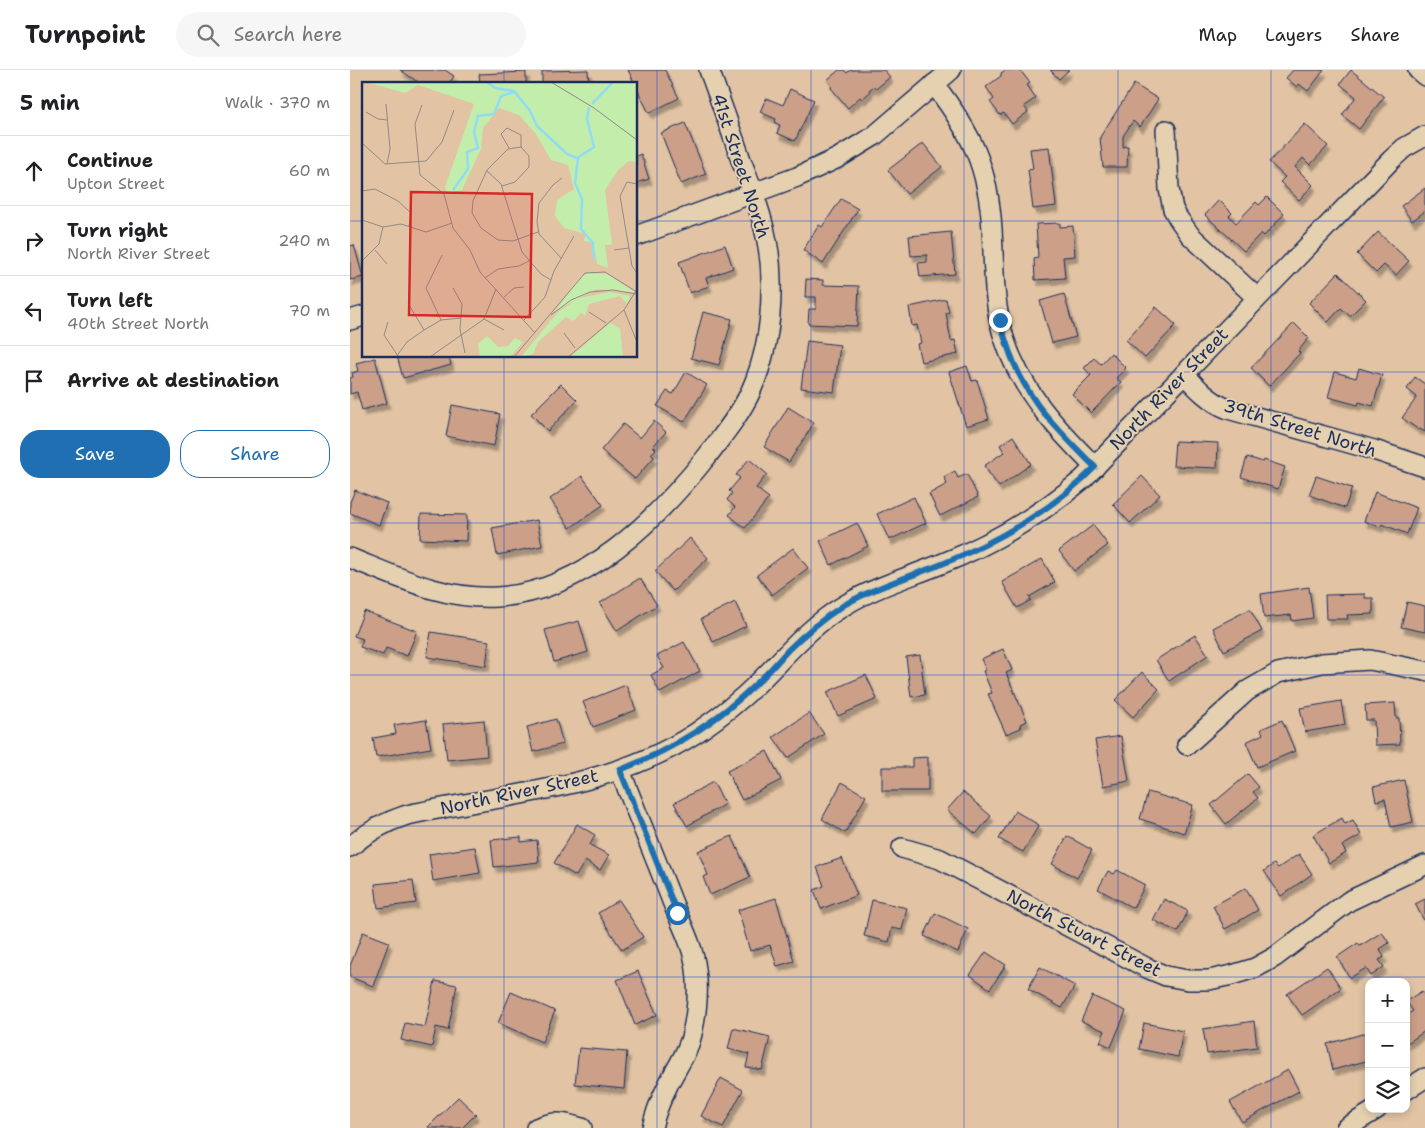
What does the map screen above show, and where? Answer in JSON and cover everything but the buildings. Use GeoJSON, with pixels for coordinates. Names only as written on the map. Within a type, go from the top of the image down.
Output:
{"type":"FeatureCollection","features":[{"type":"Feature","properties":{"kind":"street","name":"41st Street North"},"geometry":{"type":"LineString","coordinates":[[350,558],[418,585],[450,594],[473,597],[497,597],[512,596],[544,588],[594,563],[618,548],[636,533],[672,497],[742,410],[756,380],[765,348],[770,316],[771,280],[769,250],[763,221],[754,193],[709,70]]}},
{"type":"Feature","properties":{"kind":"street"},"geometry":{"type":"LineString","coordinates":[[638,235],[819,168],[857,147],[888,124],[951,70]]}},
{"type":"Feature","properties":{"kind":"street"},"geometry":{"type":"LineString","coordinates":[[1418,70],[1425,76]]}},
{"type":"Feature","properties":{"kind":"street"},"geometry":{"type":"LineString","coordinates":[[934,84],[967,132],[984,174],[991,221],[997,302],[1004,338],[1011,357],[1038,404],[1062,433],[1095,467]]}},
{"type":"Feature","properties":{"kind":"street"},"geometry":{"type":"LineString","coordinates":[[1166,130],[1169,189],[1178,218],[1190,235],[1257,298]]}},
{"type":"Feature","properties":{"kind":"street","name":"North River Street"},"geometry":{"type":"LineString","coordinates":[[350,848],[373,829],[408,815],[563,786],[620,770],[660,753],[713,721],[759,682],[816,624],[839,609],[861,596],[888,584],[974,550],[1001,536],[1055,501],[1095,467],[1391,160],[1404,148],[1425,136]]}},
{"type":"Feature","properties":{"kind":"street","name":"39th Street North"},"geometry":{"type":"LineString","coordinates":[[1184,374],[1206,396],[1228,410],[1374,450],[1425,467]]}},
{"type":"Feature","properties":{"kind":"street"},"geometry":{"type":"LineString","coordinates":[[1187,745],[1247,691],[1278,673],[1322,663],[1370,660],[1425,671]]}},
{"type":"Feature","properties":{"kind":"street"},"geometry":{"type":"LineString","coordinates":[[620,770],[690,944],[696,968],[698,990],[696,1014],[691,1037],[683,1058],[668,1084],[656,1112],[652,1128]]}},
{"type":"Feature","properties":{"kind":"street","name":"North Stuart Street"},"geometry":{"type":"LineString","coordinates":[[902,848],[940,859],[1147,968],[1166,976],[1188,980],[1217,978],[1255,968],[1275,957],[1349,901],[1425,865]]}},
{"type":"Feature","properties":{"kind":"street"},"geometry":{"type":"LineString","coordinates":[[1410,1087],[1425,1078]]}},
{"type":"Feature","properties":{"kind":"street"},"geometry":{"type":"LineString","coordinates":[[1346,1128],[1370,1113]]}},
{"type":"Feature","properties":{"kind":"street"},"geometry":{"type":"LineString","coordinates":[[536,1128],[548,1123],[559,1122],[582,1128]]}},
{"type":"Feature","properties":{"kind":"route"},"geometry":{"type":"LineString","coordinates":[[677,913],[620,770],[644,761],[678,744],[713,721],[759,682],[816,624],[846,604],[888,584],[942,564],[1001,536],[1070,490],[1095,467],[1049,418],[1028,389],[1011,357],[1000,320]]}}]}
